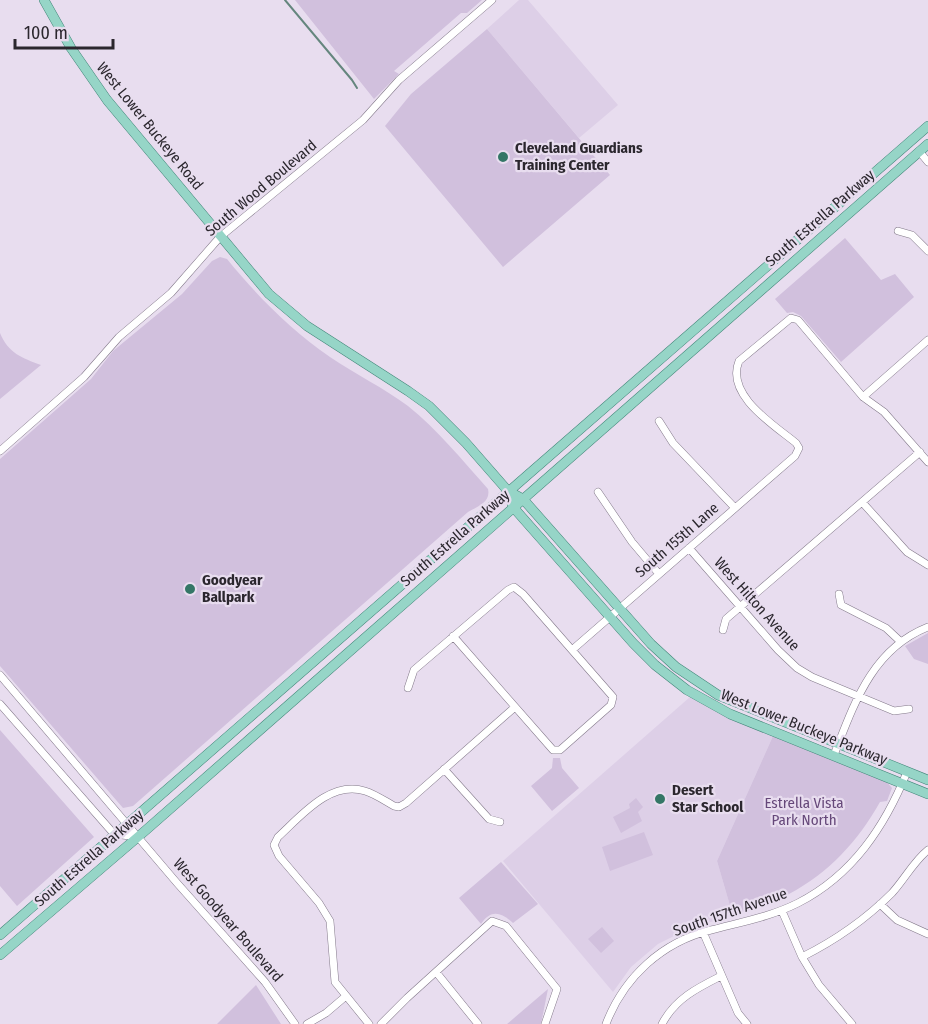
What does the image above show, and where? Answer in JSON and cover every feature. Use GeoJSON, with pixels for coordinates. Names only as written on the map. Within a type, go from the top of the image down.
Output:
{"type":"FeatureCollection","features":[{"type":"Feature","properties":{"kind":"main road","name":"West Lower Buckeye Road"},"geometry":{"type":"LineString","coordinates":[[44,0],[71,48],[107,100],[220,237]]}},
{"type":"Feature","properties":{"kind":"main road","name":"South Estrella Parkway"},"geometry":{"type":"LineString","coordinates":[[0,935],[928,126]]}},
{"type":"Feature","properties":{"kind":"main road"},"geometry":{"type":"LineString","coordinates":[[910,141],[919,151]]}},
{"type":"Feature","properties":{"kind":"main road","name":"South Estrella Parkway"},"geometry":{"type":"LineString","coordinates":[[0,955],[138,837],[928,144]]}},
{"type":"Feature","properties":{"kind":"main road","name":"West Lower Buckeye Parkway"},"geometry":{"type":"LineString","coordinates":[[220,237],[289,312],[328,341],[429,406],[466,442],[508,491],[523,499],[662,655],[693,679],[718,695],[928,780]]}},
{"type":"Feature","properties":{"kind":"main road","name":"West Lower Buckeye Parkway"},"geometry":{"type":"LineString","coordinates":[[508,491],[513,507],[610,617],[646,657],[687,690],[730,714],[928,794]]}},
{"type":"Feature","properties":{"kind":"street","name":"South Wood Boulevard"},"geometry":{"type":"LineString","coordinates":[[0,450],[84,377],[119,337],[171,293],[220,237],[363,120],[399,80],[492,0]]}},
{"type":"Feature","properties":{"kind":"street"},"geometry":{"type":"LineString","coordinates":[[919,151],[928,162]]}},
{"type":"Feature","properties":{"kind":"street"},"geometry":{"type":"LineString","coordinates":[[898,231],[912,235],[928,251]]}},
{"type":"Feature","properties":{"kind":"street","name":"South 155th Lane"},"geometry":{"type":"LineString","coordinates":[[572,651],[795,456],[799,448],[796,443],[747,401],[738,384],[736,368],[739,362],[790,318],[798,320],[863,397]]}},
{"type":"Feature","properties":{"kind":"street"},"geometry":{"type":"LineString","coordinates":[[928,340],[863,397],[884,412],[928,462]]}},
{"type":"Feature","properties":{"kind":"street"},"geometry":{"type":"LineString","coordinates":[[660,421],[678,448],[735,508]]}},
{"type":"Feature","properties":{"kind":"street"},"geometry":{"type":"LineString","coordinates":[[723,630],[726,620],[740,607],[920,452]]}},
{"type":"Feature","properties":{"kind":"street"},"geometry":{"type":"LineString","coordinates":[[598,492],[632,542],[659,574]]}},
{"type":"Feature","properties":{"kind":"street"},"geometry":{"type":"LineString","coordinates":[[862,502],[907,552],[928,565]]}},
{"type":"Feature","properties":{"kind":"street","name":"West Hilton Avenue"},"geometry":{"type":"LineString","coordinates":[[689,548],[778,650],[797,668],[812,677],[894,711],[909,709]]}},
{"type":"Feature","properties":{"kind":"street"},"geometry":{"type":"LineString","coordinates":[[408,688],[414,670],[453,636],[508,590],[514,587],[523,594],[613,697],[611,705],[560,750],[553,750],[453,636]]}},
{"type":"Feature","properties":{"kind":"street"},"geometry":{"type":"LineString","coordinates":[[839,594],[841,605],[886,628],[901,642]]}},
{"type":"Feature","properties":{"kind":"street"},"geometry":{"type":"LineString","coordinates":[[834,755],[859,696],[876,665],[901,642],[928,627]]}},
{"type":"Feature","properties":{"kind":"street"},"geometry":{"type":"LineString","coordinates":[[0,675],[126,823]]}},
{"type":"Feature","properties":{"kind":"street"},"geometry":{"type":"LineString","coordinates":[[0,704],[114,834],[138,837]]}},
{"type":"Feature","properties":{"kind":"street"},"geometry":{"type":"LineString","coordinates":[[369,1024],[335,982],[330,921],[319,903],[279,856],[274,845],[278,837],[321,799],[346,788],[365,791],[394,806],[399,807],[406,803],[515,707]]}},
{"type":"Feature","properties":{"kind":"street"},"geometry":{"type":"LineString","coordinates":[[444,769],[489,819],[500,822]]}},
{"type":"Feature","properties":{"kind":"street","name":"South 157th Avenue"},"geometry":{"type":"LineString","coordinates":[[606,1024],[624,989],[649,962],[675,944],[703,932],[757,920],[782,910],[818,891],[855,860],[881,825],[907,771]]}},
{"type":"Feature","properties":{"kind":"street","name":"West Goodyear Boulevard"},"geometry":{"type":"LineString","coordinates":[[126,823],[272,990],[295,1024]]}},
{"type":"Feature","properties":{"kind":"street"},"geometry":{"type":"LineString","coordinates":[[802,957],[848,932],[880,904],[928,850]]}},
{"type":"Feature","properties":{"kind":"street"},"geometry":{"type":"LineString","coordinates":[[880,904],[897,920],[928,934]]}},
{"type":"Feature","properties":{"kind":"street"},"geometry":{"type":"LineString","coordinates":[[782,910],[802,957],[819,986],[852,1024]]}},
{"type":"Feature","properties":{"kind":"street"},"geometry":{"type":"LineString","coordinates":[[381,1024],[492,921],[506,926],[557,989],[545,1024]]}},
{"type":"Feature","properties":{"kind":"street"},"geometry":{"type":"LineString","coordinates":[[703,932],[738,1013],[747,1024]]}},
{"type":"Feature","properties":{"kind":"street"},"geometry":{"type":"LineString","coordinates":[[436,972],[478,1024]]}},
{"type":"Feature","properties":{"kind":"street"},"geometry":{"type":"LineString","coordinates":[[662,1024],[667,1014],[681,999],[694,989],[721,976]]}},
{"type":"Feature","properties":{"kind":"street"},"geometry":{"type":"LineString","coordinates":[[307,1024],[326,1014],[346,996]]}},
{"type":"Feature","properties":{"kind":"shaded area"},"geometry":{"type":"Polygon","coordinates":[[[519,0],[528,0],[618,105],[579,138],[487,29],[519,0]]]}},
{"type":"Feature","properties":{"kind":"shaded area","name":"Desert Star School"},"geometry":{"type":"Polygon","coordinates":[[[690,697],[722,715],[773,736],[717,861],[733,916],[692,927],[658,944],[631,967],[613,992],[503,861],[690,697]]]}},
{"type":"Feature","properties":{"kind":"green space"},"geometry":{"type":"Polygon","coordinates":[[[295,0],[482,0],[467,13],[461,13],[394,71],[399,74],[374,99],[295,0]]]}},
{"type":"Feature","properties":{"kind":"green space","name":"Cleveland Guardians Training Center"},"geometry":{"type":"Polygon","coordinates":[[[487,29],[610,175],[503,267],[385,126],[411,94],[487,29]]]}},
{"type":"Feature","properties":{"kind":"green space"},"geometry":{"type":"Polygon","coordinates":[[[845,238],[881,280],[895,274],[914,297],[841,362],[801,316],[793,312],[787,313],[775,299],[845,238]]]}},
{"type":"Feature","properties":{"kind":"green space","name":"Goodyear Ballpark"},"geometry":{"type":"Polygon","coordinates":[[[220,257],[227,259],[263,299],[301,335],[330,357],[389,393],[419,415],[488,489],[488,497],[468,512],[133,806],[123,808],[0,666],[0,459],[91,379],[113,351],[182,294],[212,261],[220,257]]]}},
{"type":"Feature","properties":{"kind":"green space"},"geometry":{"type":"Polygon","coordinates":[[[0,333],[11,350],[41,365],[0,399],[0,333]]]}},
{"type":"Feature","properties":{"kind":"green space"},"geometry":{"type":"Polygon","coordinates":[[[928,633],[928,664],[914,659],[905,646],[928,633]]]}},
{"type":"Feature","properties":{"kind":"green space"},"geometry":{"type":"Polygon","coordinates":[[[0,730],[94,837],[17,906],[0,886],[0,730]]]}},
{"type":"Feature","properties":{"kind":"green space","name":"Estrella Vista Park North"},"geometry":{"type":"Polygon","coordinates":[[[773,736],[886,781],[892,788],[887,801],[880,802],[852,843],[830,866],[789,894],[758,904],[733,916],[717,861],[773,736]]]}},
{"type":"Feature","properties":{"kind":"green space"},"geometry":{"type":"Polygon","coordinates":[[[553,758],[560,758],[562,768],[579,788],[552,811],[531,786],[552,768],[553,758]]]}},
{"type":"Feature","properties":{"kind":"green space"},"geometry":{"type":"Polygon","coordinates":[[[636,798],[643,807],[638,812],[642,821],[621,833],[613,817],[630,808],[629,804],[636,798]]]}},
{"type":"Feature","properties":{"kind":"green space"},"geometry":{"type":"Polygon","coordinates":[[[644,832],[653,855],[610,871],[602,847],[644,832]]]}},
{"type":"Feature","properties":{"kind":"green space"},"geometry":{"type":"Polygon","coordinates":[[[501,862],[538,904],[513,923],[504,916],[492,914],[481,924],[459,898],[501,862]]]}},
{"type":"Feature","properties":{"kind":"green space"},"geometry":{"type":"Polygon","coordinates":[[[602,927],[614,941],[601,953],[588,939],[602,927]]]}},
{"type":"Feature","properties":{"kind":"green space"},"geometry":{"type":"Polygon","coordinates":[[[256,985],[281,1024],[217,1024],[256,985]]]}},
{"type":"Feature","properties":{"kind":"green space"},"geometry":{"type":"Polygon","coordinates":[[[548,989],[541,1024],[507,1024],[548,989]]]}},
{"type":"Feature","properties":{"kind":"waterway"},"geometry":{"type":"LineString","coordinates":[[285,0],[357,88]]}},
{"type":"Feature","properties":{"kind":"place","name":"Cleveland Guardians Training Center"},"geometry":{"type":"Point","coordinates":[503,157]}},
{"type":"Feature","properties":{"kind":"place","name":"Goodyear Ballpark"},"geometry":{"type":"Point","coordinates":[190,589]}},
{"type":"Feature","properties":{"kind":"place","name":"Desert Star School"},"geometry":{"type":"Point","coordinates":[660,799]}}]}
